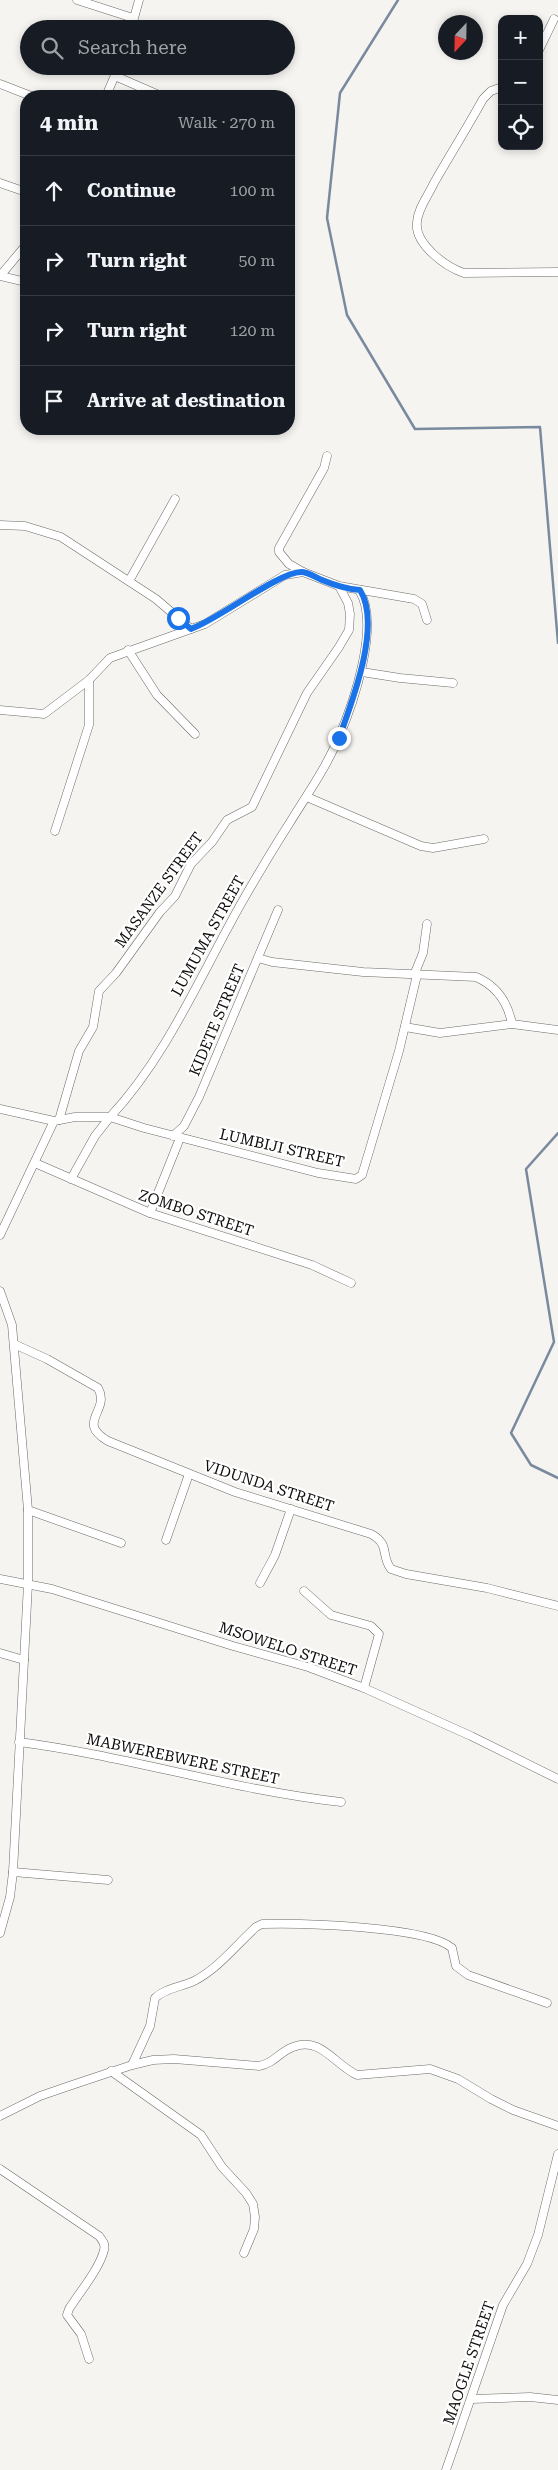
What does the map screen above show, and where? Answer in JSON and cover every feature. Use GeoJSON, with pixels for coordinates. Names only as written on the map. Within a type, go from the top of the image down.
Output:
{"type":"FeatureCollection","features":[{"type":"Feature","properties":{"kind":"street"},"geometry":{"type":"LineString","coordinates":[[77,0],[133,18],[139,0]]}},
{"type":"Feature","properties":{"kind":"street"},"geometry":{"type":"LineString","coordinates":[[543,42],[554,19]]}},
{"type":"Feature","properties":{"kind":"street"},"geometry":{"type":"LineString","coordinates":[[109,90],[115,76],[146,90]]}},
{"type":"Feature","properties":{"kind":"street"},"geometry":{"type":"LineString","coordinates":[[0,84],[20,92]]}},
{"type":"Feature","properties":{"kind":"street"},"geometry":{"type":"LineString","coordinates":[[498,88],[490,91],[483,100],[421,207],[416,223],[418,232],[432,252],[455,270],[464,273],[558,272]]}},
{"type":"Feature","properties":{"kind":"street"},"geometry":{"type":"LineString","coordinates":[[0,183],[20,190]]}},
{"type":"Feature","properties":{"kind":"street"},"geometry":{"type":"LineString","coordinates":[[20,252],[0,276],[20,281]]}},
{"type":"Feature","properties":{"kind":"street"},"geometry":{"type":"LineString","coordinates":[[327,456],[324,468],[279,548],[279,552],[289,564],[303,572],[339,586],[414,599],[422,604],[426,620]]}},
{"type":"Feature","properties":{"kind":"street"},"geometry":{"type":"LineString","coordinates":[[129,581],[175,499]]}},
{"type":"Feature","properties":{"kind":"street"},"geometry":{"type":"LineString","coordinates":[[0,525],[25,526],[55,535],[129,581],[166,607],[191,629]]}},
{"type":"Feature","properties":{"kind":"street"},"geometry":{"type":"LineString","coordinates":[[0,710],[44,714],[88,680],[110,658],[205,624],[286,576],[303,572]]}},
{"type":"Feature","properties":{"kind":"street","name":"MASANZE STREET"},"geometry":{"type":"LineString","coordinates":[[56,1120],[79,1051],[93,1027],[98,991],[116,972],[160,912],[175,896],[191,864],[212,842],[227,820],[252,806],[307,693],[339,647],[348,630],[350,614],[339,586]]}},
{"type":"Feature","properties":{"kind":"street","name":"LUMUMA STREET"},"geometry":{"type":"LineString","coordinates":[[71,1179],[95,1136],[132,1092],[152,1062],[249,890],[307,797],[339,738],[362,672],[366,647],[366,617],[363,596],[360,590]]}},
{"type":"Feature","properties":{"kind":"street"},"geometry":{"type":"LineString","coordinates":[[128,650],[157,695],[195,734]]}},
{"type":"Feature","properties":{"kind":"street"},"geometry":{"type":"LineString","coordinates":[[362,672],[453,683]]}},
{"type":"Feature","properties":{"kind":"street"},"geometry":{"type":"LineString","coordinates":[[55,831],[89,725],[88,680]]}},
{"type":"Feature","properties":{"kind":"street"},"geometry":{"type":"LineString","coordinates":[[307,797],[421,846],[433,848],[484,839]]}},
{"type":"Feature","properties":{"kind":"street","name":"KIDETE STREET"},"geometry":{"type":"LineString","coordinates":[[150,1214],[176,1137],[199,1097],[278,910]]}},
{"type":"Feature","properties":{"kind":"street","name":"LUMBIJI STREET"},"geometry":{"type":"LineString","coordinates":[[110,1117],[176,1137],[318,1173],[356,1179],[362,1175],[365,1167],[405,1027],[415,975],[423,953],[427,924]]}},
{"type":"Feature","properties":{"kind":"street"},"geometry":{"type":"LineString","coordinates":[[258,958],[334,969],[415,975],[465,976],[484,981],[501,996],[509,1008],[512,1024]]}},
{"type":"Feature","properties":{"kind":"street"},"geometry":{"type":"LineString","coordinates":[[405,1027],[440,1033],[512,1024],[558,1030]]}},
{"type":"Feature","properties":{"kind":"street"},"geometry":{"type":"LineString","coordinates":[[0,1109],[56,1120],[75,1117],[110,1117]]}},
{"type":"Feature","properties":{"kind":"street"},"geometry":{"type":"LineString","coordinates":[[0,1235],[56,1120]]}},
{"type":"Feature","properties":{"kind":"street","name":"ZOMBO STREET"},"geometry":{"type":"LineString","coordinates":[[36,1163],[150,1214],[312,1265],[351,1283]]}},
{"type":"Feature","properties":{"kind":"street"},"geometry":{"type":"LineString","coordinates":[[0,1291],[12,1325],[28,1510],[28,1584],[13,1872],[10,1897],[0,1933]]}},
{"type":"Feature","properties":{"kind":"street","name":"VIDUNDA STREET"},"geometry":{"type":"LineString","coordinates":[[14,1344],[47,1359],[98,1388],[102,1400],[94,1420],[94,1430],[97,1435],[130,1452],[235,1492],[371,1534],[379,1538],[385,1546],[391,1569],[406,1574],[487,1588],[558,1606]]}},
{"type":"Feature","properties":{"kind":"street"},"geometry":{"type":"LineString","coordinates":[[166,1540],[189,1474]]}},
{"type":"Feature","properties":{"kind":"street"},"geometry":{"type":"LineString","coordinates":[[260,1583],[275,1555],[291,1509]]}},
{"type":"Feature","properties":{"kind":"street"},"geometry":{"type":"LineString","coordinates":[[28,1510],[121,1543]]}},
{"type":"Feature","properties":{"kind":"street","name":"MSOWELO STREET"},"geometry":{"type":"LineString","coordinates":[[0,1580],[28,1584],[77,1596],[233,1646],[308,1667],[364,1688],[471,1736],[558,1779]]}},
{"type":"Feature","properties":{"kind":"street"},"geometry":{"type":"LineString","coordinates":[[304,1592],[331,1615],[371,1626],[380,1634],[364,1688]]}},
{"type":"Feature","properties":{"kind":"street"},"geometry":{"type":"LineString","coordinates":[[0,1653],[24,1660]]}},
{"type":"Feature","properties":{"kind":"street","name":"MABWEREBWERE STREET"},"geometry":{"type":"LineString","coordinates":[[19,1742],[133,1762],[294,1797],[340,1802]]}},
{"type":"Feature","properties":{"kind":"street"},"geometry":{"type":"LineString","coordinates":[[13,1872],[108,1880]]}},
{"type":"Feature","properties":{"kind":"street"},"geometry":{"type":"LineString","coordinates":[[132,2065],[150,2026],[155,1998],[164,1992],[194,1981],[213,1969],[256,1927],[262,1924],[324,1924],[382,1930],[438,1940],[452,1948],[456,1966],[460,1970],[548,2003]]}},
{"type":"Feature","properties":{"kind":"street"},"geometry":{"type":"LineString","coordinates":[[0,2116],[40,2096],[132,2065],[174,2059],[259,2066],[270,2064],[290,2048],[309,2043],[324,2050],[341,2066],[357,2074],[430,2069],[465,2082],[491,2099],[513,2110],[558,2126]]}},
{"type":"Feature","properties":{"kind":"street"},"geometry":{"type":"LineString","coordinates":[[111,2071],[201,2135],[222,2167],[246,2193],[253,2204],[255,2217],[254,2229],[244,2253]]}},
{"type":"Feature","properties":{"kind":"street","name":"MAOGLE STREET"},"geometry":{"type":"LineString","coordinates":[[446,2470],[503,2306],[527,2264],[538,2236],[558,2154]]}},
{"type":"Feature","properties":{"kind":"street"},"geometry":{"type":"LineString","coordinates":[[0,2169],[99,2236],[104,2243],[100,2259],[67,2315],[82,2334],[89,2359]]}},
{"type":"Feature","properties":{"kind":"street"},"geometry":{"type":"LineString","coordinates":[[471,2399],[530,2397],[558,2400]]}},
{"type":"Feature","properties":{"kind":"waterway"},"geometry":{"type":"LineString","coordinates":[[398,0],[340,93],[327,218],[347,315],[415,429],[540,427],[558,643]]}},
{"type":"Feature","properties":{"kind":"waterway"},"geometry":{"type":"LineString","coordinates":[[558,1133],[526,1169],[554,1342],[511,1433],[531,1465],[558,1478]]}},
{"type":"Feature","properties":{"kind":"route"},"geometry":{"type":"LineString","coordinates":[[178,618],[191,629],[205,624],[295,572],[303,572],[323,581],[360,590],[363,596],[366,617],[366,647],[362,672],[339,738]]}}]}
